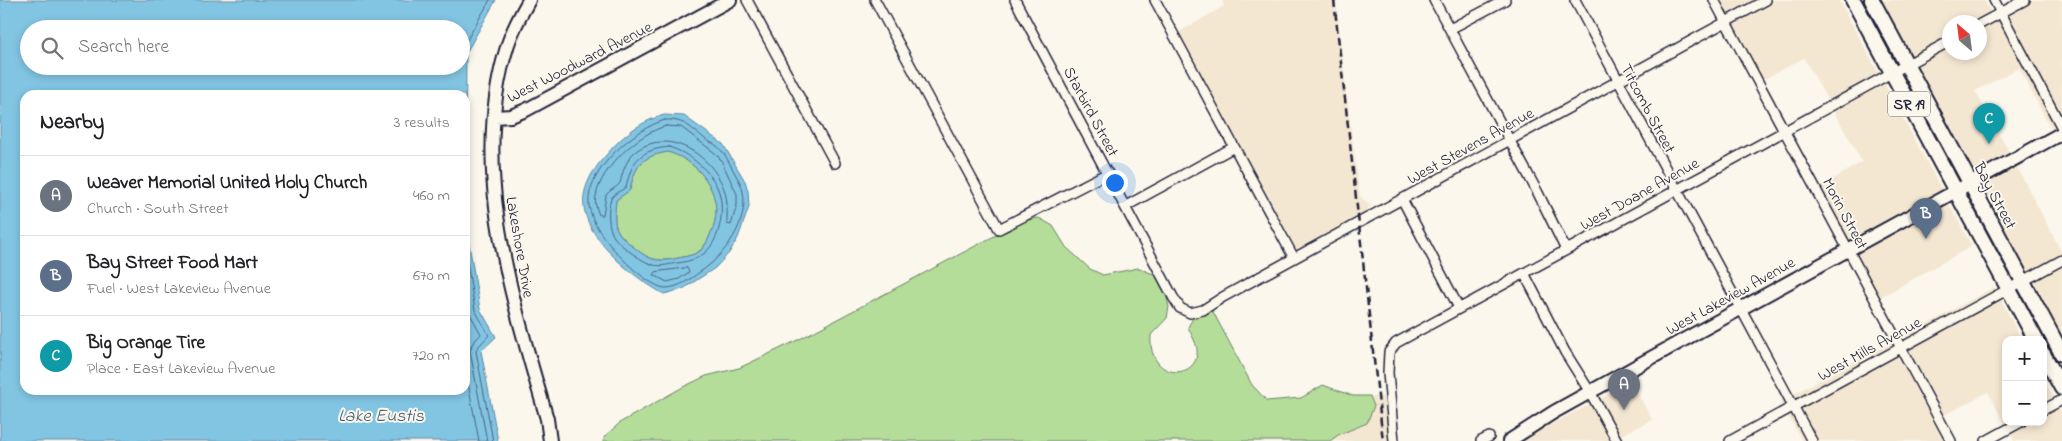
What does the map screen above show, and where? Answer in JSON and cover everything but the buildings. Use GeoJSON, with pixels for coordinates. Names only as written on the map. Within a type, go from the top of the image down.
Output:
{"type":"FeatureCollection","features":[{"type":"Feature","properties":{"kind":"main road","name":"Bay Street"},"geometry":{"type":"LineString","coordinates":[[1853,0],[2034,336]]}},
{"type":"Feature","properties":{"kind":"main road","name":"Bay Street"},"geometry":{"type":"LineString","coordinates":[[1872,0],[2062,354]]}},
{"type":"Feature","properties":{"kind":"main road"},"geometry":{"type":"LineString","coordinates":[[2047,361],[2062,388]]}},
{"type":"Feature","properties":{"kind":"street","name":"Lakeshore Drive"},"geometry":{"type":"LineString","coordinates":[[529,0],[508,44],[498,89],[493,170],[498,224],[517,312],[548,419],[550,441]]}},
{"type":"Feature","properties":{"kind":"street","name":"West Woodward Avenue"},"geometry":{"type":"LineString","coordinates":[[495,117],[511,116],[526,110],[730,0]]}},
{"type":"Feature","properties":{"kind":"street"},"geometry":{"type":"LineString","coordinates":[[746,0],[835,163]]}},
{"type":"Feature","properties":{"kind":"street"},"geometry":{"type":"LineString","coordinates":[[876,0],[999,229],[1108,173]]}},
{"type":"Feature","properties":{"kind":"street","name":"Starbird Street"},"geometry":{"type":"LineString","coordinates":[[1015,0],[1173,297],[1180,308],[1188,313]]}},
{"type":"Feature","properties":{"kind":"street"},"geometry":{"type":"LineString","coordinates":[[1155,0],[1294,258]]}},
{"type":"Feature","properties":{"kind":"street"},"geometry":{"type":"LineString","coordinates":[[1434,0],[1510,140],[1566,250]]}},
{"type":"Feature","properties":{"kind":"street"},"geometry":{"type":"LineString","coordinates":[[1450,29],[1505,0]]}},
{"type":"Feature","properties":{"kind":"street","name":"Titcomb Street"},"geometry":{"type":"LineString","coordinates":[[1575,0],[1812,441]]}},
{"type":"Feature","properties":{"kind":"street","name":"Morin Street"},"geometry":{"type":"LineString","coordinates":[[1714,0],[1951,441]]}},
{"type":"Feature","properties":{"kind":"street","name":"West Stevens Avenue"},"geometry":{"type":"LineString","coordinates":[[1188,313],[1203,310],[1223,297],[1766,0]]}},
{"type":"Feature","properties":{"kind":"street"},"geometry":{"type":"LineString","coordinates":[[1994,0],[2062,128]]}},
{"type":"Feature","properties":{"kind":"street"},"geometry":{"type":"LineString","coordinates":[[1987,20],[2025,0]]}},
{"type":"Feature","properties":{"kind":"street","name":"West Doane Avenue"},"geometry":{"type":"LineString","coordinates":[[1394,441],[1388,373],[1389,352],[1396,342],[1942,45]]}},
{"type":"Feature","properties":{"kind":"street","name":"West Lakeview Avenue"},"geometry":{"type":"LineString","coordinates":[[1509,441],[1590,392],[2062,133]]}},
{"type":"Feature","properties":{"kind":"street"},"geometry":{"type":"LineString","coordinates":[[1126,206],[1234,147]]}},
{"type":"Feature","properties":{"kind":"street"},"geometry":{"type":"LineString","coordinates":[[1402,199],[1459,308]]}},
{"type":"Feature","properties":{"kind":"street","name":"West Mills Avenue"},"geometry":{"type":"LineString","coordinates":[[1730,441],[2062,260]]}},
{"type":"Feature","properties":{"kind":"street"},"geometry":{"type":"LineString","coordinates":[[1524,273],[1561,345],[1617,441]]}},
{"type":"Feature","properties":{"kind":"street"},"geometry":{"type":"LineString","coordinates":[[2047,408],[2062,400]]}},
{"type":"Feature","properties":{"kind":"street"},"geometry":{"type":"LineString","coordinates":[[1986,441],[2014,426]]}},
{"type":"Feature","properties":{"kind":"shaded area"},"geometry":{"type":"Polygon","coordinates":[[[1222,0],[1336,0],[1360,196],[1369,205],[1373,203],[1363,215],[1364,226],[1297,260],[1172,36],[1224,6],[1222,0]]]}},
{"type":"Feature","properties":{"kind":"shaded area"},"geometry":{"type":"Polygon","coordinates":[[[1711,0],[1839,0],[1943,192],[1844,246],[1813,191],[1862,162],[1804,58],[1755,84],[1711,0]]]}},
{"type":"Feature","properties":{"kind":"shaded area"},"geometry":{"type":"Polygon","coordinates":[[[1882,0],[1984,0],[1994,18],[2024,0],[2062,0],[2062,127],[2053,132],[2019,68],[1975,91],[2011,155],[1975,175],[1882,0]]]}},
{"type":"Feature","properties":{"kind":"shaded area"},"geometry":{"type":"Polygon","coordinates":[[[2015,163],[2062,253],[2062,338],[1980,183],[2015,163]]]}},
{"type":"Feature","properties":{"kind":"shaded area"},"geometry":{"type":"Polygon","coordinates":[[[1947,201],[1972,246],[1874,301],[1848,255],[1947,201]]]}},
{"type":"Feature","properties":{"kind":"shaded area"},"geometry":{"type":"Polygon","coordinates":[[[1994,287],[2020,336],[2002,336],[2002,418],[1988,392],[1941,417],[1952,441],[1802,441],[1780,401],[1899,340],[1994,287]]]}},
{"type":"Feature","properties":{"kind":"shaded area"},"geometry":{"type":"Polygon","coordinates":[[[1632,382],[1652,420],[1615,438],[1616,441],[1520,441],[1632,382]]]}},
{"type":"Feature","properties":{"kind":"shaded area"},"geometry":{"type":"Polygon","coordinates":[[[2047,385],[2062,413],[2062,441],[2014,441],[2006,426],[2047,426],[2047,385]]]}},
{"type":"Feature","properties":{"kind":"shaded area"},"geometry":{"type":"Polygon","coordinates":[[[1383,396],[1387,432],[1399,441],[1330,441],[1338,435],[1367,423],[1374,406],[1371,397],[1383,396]]]}},
{"type":"Feature","properties":{"kind":"green space"},"geometry":{"type":"Polygon","coordinates":[[[668,152],[692,164],[709,184],[714,196],[715,222],[706,244],[697,253],[674,259],[658,260],[645,255],[623,238],[615,223],[615,209],[616,200],[630,190],[634,174],[641,163],[652,156],[668,152]]]}},
{"type":"Feature","properties":{"kind":"green space"},"geometry":{"type":"Polygon","coordinates":[[[1039,218],[1053,226],[1066,247],[1090,269],[1103,275],[1138,268],[1156,275],[1165,289],[1169,307],[1167,318],[1151,335],[1152,350],[1157,362],[1165,369],[1174,372],[1183,371],[1191,367],[1196,360],[1197,349],[1188,327],[1197,311],[1210,302],[1212,310],[1252,385],[1267,401],[1301,398],[1323,385],[1353,396],[1370,396],[1374,406],[1367,423],[1338,435],[1330,441],[603,441],[605,436],[621,422],[683,387],[706,376],[739,368],[794,342],[1023,221],[1039,218]]]}},
{"type":"Feature","properties":{"kind":"water","name":"Lake Eustis"},"geometry":{"type":"Polygon","coordinates":[[[0,0],[496,0],[470,46],[470,20],[20,20],[20,75],[466,75],[466,90],[20,90],[20,395],[470,395],[470,250],[480,309],[496,337],[481,351],[498,441],[0,441],[0,0]]]}},
{"type":"Feature","properties":{"kind":"water"},"geometry":{"type":"Polygon","coordinates":[[[664,115],[684,116],[723,144],[745,181],[749,207],[738,238],[729,253],[715,268],[683,289],[664,294],[638,277],[610,254],[590,225],[584,210],[585,189],[600,162],[626,135],[640,125],[664,115]],[[668,152],[646,159],[637,168],[630,190],[616,200],[615,224],[619,233],[641,253],[650,258],[674,259],[697,253],[703,248],[715,222],[714,196],[709,184],[692,164],[668,152]]]}},
{"type":"Feature","properties":{"kind":"railway"},"geometry":{"type":"LineString","coordinates":[[1334,0],[1383,441]]}},
{"type":"Feature","properties":{"kind":"place","name":"Big Orange Tire"},"geometry":{"type":"Point","coordinates":[1989,144]}},
{"type":"Feature","properties":{"kind":"place","name":"Bay Street Food Mart"},"geometry":{"type":"Point","coordinates":[1926,239]}},
{"type":"Feature","properties":{"kind":"place","name":"Weaver Memorial United Holy Church"},"geometry":{"type":"Point","coordinates":[1624,410]}}]}
